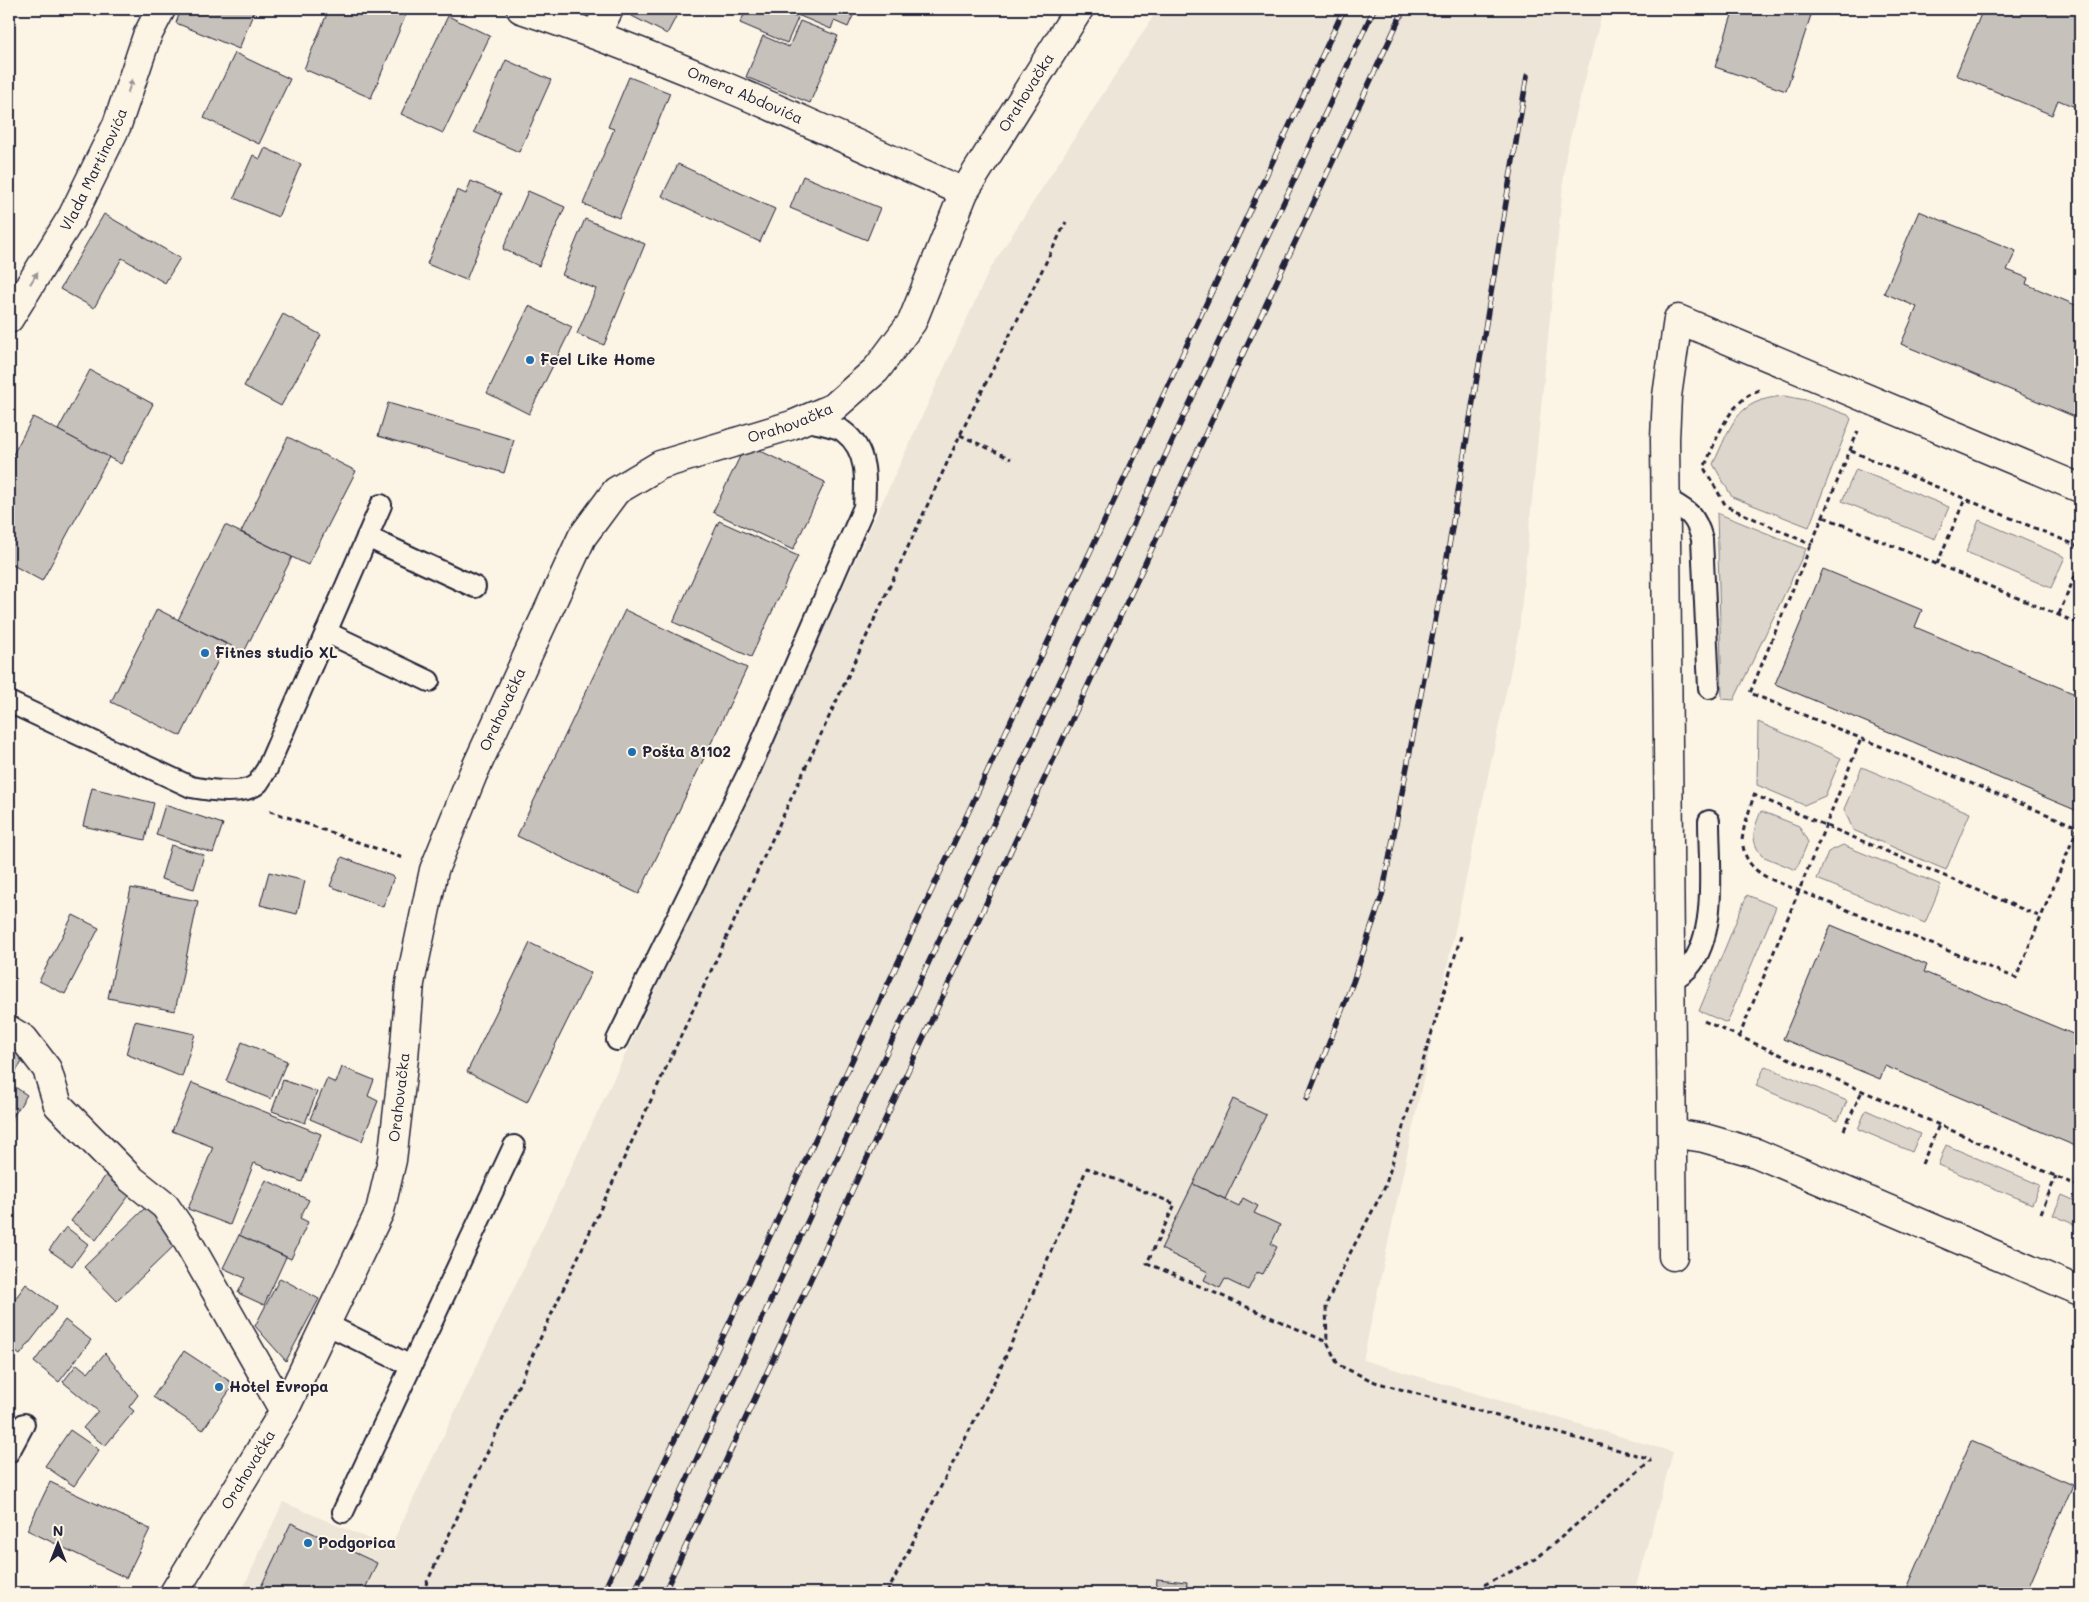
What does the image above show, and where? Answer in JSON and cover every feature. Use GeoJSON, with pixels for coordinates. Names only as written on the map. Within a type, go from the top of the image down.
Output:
{"type":"FeatureCollection","features":[{"type":"Feature","properties":{"kind":"street","name":"Vlada Martinovića"},"geometry":{"type":"LineString","coordinates":[[9,320],[77,207],[117,125],[147,36],[161,9]]}},
{"type":"Feature","properties":{"kind":"street","name":"Omera Abdovića"},"geometry":{"type":"LineString","coordinates":[[521,9],[596,34],[736,91],[964,192]]}},
{"type":"Feature","properties":{"kind":"street"},"geometry":{"type":"LineString","coordinates":[[596,34],[609,9]]}},
{"type":"Feature","properties":{"kind":"street","name":"Orahovačka"},"geometry":{"type":"LineString","coordinates":[[174,1593],[284,1411],[380,1211],[390,1169],[404,1058],[410,984],[434,870],[473,774],[582,538],[616,492],[660,465],[804,420],[834,407],[876,370],[912,322],[964,192],[1079,9]]}},
{"type":"Feature","properties":{"kind":"street"},"geometry":{"type":"LineString","coordinates":[[1673,1256],[1665,498],[1667,396],[1678,319],[2080,488]]}},
{"type":"Feature","properties":{"kind":"street"},"geometry":{"type":"LineString","coordinates":[[9,1030],[24,1039],[48,1069],[58,1104],[130,1178],[166,1206],[284,1411]]}},
{"type":"Feature","properties":{"kind":"street"},"geometry":{"type":"LineString","coordinates":[[1672,1133],[1704,1138],[1756,1153],[2080,1291]]}},
{"type":"Feature","properties":{"kind":"lane"},"geometry":{"type":"LineString","coordinates":[[617,1040],[750,769],[864,507],[866,475],[860,451],[844,431],[804,420]]}},
{"type":"Feature","properties":{"kind":"lane"},"geometry":{"type":"LineString","coordinates":[[1665,498],[1690,512],[1699,527],[1702,539],[1709,688]]}},
{"type":"Feature","properties":{"kind":"lane"},"geometry":{"type":"LineString","coordinates":[[9,702],[191,787],[218,792],[236,791],[257,784],[267,769],[381,505]]}},
{"type":"Feature","properties":{"kind":"lane"},"geometry":{"type":"LineString","coordinates":[[367,538],[475,587]]}},
{"type":"Feature","properties":{"kind":"lane"},"geometry":{"type":"LineString","coordinates":[[326,632],[429,681]]}},
{"type":"Feature","properties":{"kind":"lane"},"geometry":{"type":"LineString","coordinates":[[1670,982],[1688,967],[1700,950],[1707,930],[1709,909],[1709,821]]}},
{"type":"Feature","properties":{"kind":"lane"},"geometry":{"type":"LineString","coordinates":[[343,1512],[514,1146]]}},
{"type":"Feature","properties":{"kind":"lane"},"geometry":{"type":"LineString","coordinates":[[326,1324],[411,1366]]}},
{"type":"Feature","properties":{"kind":"lane"},"geometry":{"type":"LineString","coordinates":[[9,1452],[24,1424]]}},
{"type":"Feature","properties":{"kind":"path"},"geometry":{"type":"LineString","coordinates":[[422,1593],[960,434],[1066,222]]}},
{"type":"Feature","properties":{"kind":"path"},"geometry":{"type":"LineString","coordinates":[[1764,388],[1753,393],[1734,408],[1727,418],[1704,468],[1726,506],[1812,545]]}},
{"type":"Feature","properties":{"kind":"path"},"geometry":{"type":"LineString","coordinates":[[1861,425],[1750,694],[2078,828],[2016,978],[1760,874],[1751,866],[1744,855],[1742,842],[1744,828],[1754,795],[2041,917]]}},
{"type":"Feature","properties":{"kind":"path"},"geometry":{"type":"LineString","coordinates":[[960,434],[1011,459]]}},
{"type":"Feature","properties":{"kind":"path"},"geometry":{"type":"LineString","coordinates":[[1851,451],[2080,547]]}},
{"type":"Feature","properties":{"kind":"path"},"geometry":{"type":"LineString","coordinates":[[1937,564],[1965,499]]}},
{"type":"Feature","properties":{"kind":"path"},"geometry":{"type":"LineString","coordinates":[[1824,517],[2080,624]]}},
{"type":"Feature","properties":{"kind":"path"},"geometry":{"type":"LineString","coordinates":[[2059,614],[2080,564]]}},
{"type":"Feature","properties":{"kind":"path"},"geometry":{"type":"LineString","coordinates":[[1739,1037],[1861,739]]}},
{"type":"Feature","properties":{"kind":"path"},"geometry":{"type":"LineString","coordinates":[[218,792],[434,870]]}},
{"type":"Feature","properties":{"kind":"path"},"geometry":{"type":"LineString","coordinates":[[1461,936],[1385,1187],[1347,1259],[1326,1305],[1327,1342],[1338,1365],[1375,1382],[1651,1459],[1536,1559],[1468,1593]]}},
{"type":"Feature","properties":{"kind":"path"},"geometry":{"type":"LineString","coordinates":[[1701,1020],[2080,1187]]}},
{"type":"Feature","properties":{"kind":"path"},"geometry":{"type":"LineString","coordinates":[[1844,1130],[1862,1091]]}},
{"type":"Feature","properties":{"kind":"path"},"geometry":{"type":"LineString","coordinates":[[1922,1164],[1939,1125]]}},
{"type":"Feature","properties":{"kind":"path"},"geometry":{"type":"LineString","coordinates":[[887,1593],[998,1374],[1087,1168],[1175,1204],[1147,1263],[1327,1342]]}},
{"type":"Feature","properties":{"kind":"path"},"geometry":{"type":"LineString","coordinates":[[2042,1213],[2056,1176]]}},
{"type":"Feature","properties":{"kind":"shaded area"},"geometry":{"type":"Polygon","coordinates":[[[1158,9],[1603,9],[1566,154],[1519,631],[1363,1360],[1673,1452],[1634,1593],[241,1593],[283,1502],[390,1548],[694,910],[990,269],[1158,9]]]}},
{"type":"Feature","properties":{"kind":"shaded area"},"geometry":{"type":"Polygon","coordinates":[[[1784,396],[1806,400],[1848,415],[1851,419],[1809,527],[1732,497],[1713,464],[1731,426],[1745,409],[1768,398],[1784,396]]]}},
{"type":"Feature","properties":{"kind":"shaded area"},"geometry":{"type":"Polygon","coordinates":[[[1856,469],[1949,507],[1935,539],[1842,501],[1856,469]]]}},
{"type":"Feature","properties":{"kind":"shaded area"},"geometry":{"type":"Polygon","coordinates":[[[1717,513],[1806,549],[1734,700],[1722,699],[1717,513]]]}},
{"type":"Feature","properties":{"kind":"shaded area"},"geometry":{"type":"Polygon","coordinates":[[[1979,520],[2065,557],[2051,588],[1966,552],[1979,520]]]}},
{"type":"Feature","properties":{"kind":"shaded area"},"geometry":{"type":"Polygon","coordinates":[[[1758,722],[1841,758],[1825,796],[1804,805],[1757,785],[1758,722]]]}},
{"type":"Feature","properties":{"kind":"shaded area"},"geometry":{"type":"Polygon","coordinates":[[[1862,767],[1970,813],[1946,870],[1853,830],[1844,809],[1862,767]]]}},
{"type":"Feature","properties":{"kind":"shaded area"},"geometry":{"type":"Polygon","coordinates":[[[1761,811],[1799,826],[1808,842],[1796,870],[1762,856],[1758,850],[1754,834],[1761,811]]]}},
{"type":"Feature","properties":{"kind":"shaded area"},"geometry":{"type":"Polygon","coordinates":[[[1843,845],[1941,885],[1925,923],[1817,879],[1828,852],[1843,845]]]}},
{"type":"Feature","properties":{"kind":"shaded area"},"geometry":{"type":"Polygon","coordinates":[[[1747,895],[1776,907],[1727,1023],[1699,1011],[1747,895]]]}},
{"type":"Feature","properties":{"kind":"shaded area"},"geometry":{"type":"Polygon","coordinates":[[[1765,1066],[1847,1101],[1838,1121],[1756,1086],[1765,1066]]]}},
{"type":"Feature","properties":{"kind":"shaded area"},"geometry":{"type":"Polygon","coordinates":[[[1866,1110],[1920,1134],[1912,1152],[1858,1129],[1866,1110]]]}},
{"type":"Feature","properties":{"kind":"shaded area"},"geometry":{"type":"Polygon","coordinates":[[[1946,1145],[2040,1185],[2032,1204],[1938,1165],[1946,1145]]]}},
{"type":"Feature","properties":{"kind":"shaded area"},"geometry":{"type":"Polygon","coordinates":[[[2062,1195],[2080,1203],[2080,1227],[2053,1215],[2062,1195]]]}},
{"type":"Feature","properties":{"kind":"building"},"geometry":{"type":"Polygon","coordinates":[[[181,9],[255,9],[239,49],[176,23],[181,9]]]}},
{"type":"Feature","properties":{"kind":"building"},"geometry":{"type":"Polygon","coordinates":[[[329,9],[398,9],[407,12],[371,98],[304,69],[329,9]]]}},
{"type":"Feature","properties":{"kind":"building"},"geometry":{"type":"Polygon","coordinates":[[[630,9],[680,9],[667,34],[628,14],[630,9]]]}},
{"type":"Feature","properties":{"kind":"building"},"geometry":{"type":"Polygon","coordinates":[[[747,9],[776,9],[798,18],[787,43],[740,23],[747,9]]]}},
{"type":"Feature","properties":{"kind":"building"},"geometry":{"type":"Polygon","coordinates":[[[783,9],[856,9],[848,27],[834,21],[831,29],[783,9]]]}},
{"type":"Feature","properties":{"kind":"building"},"geometry":{"type":"Polygon","coordinates":[[[1734,9],[1813,9],[1786,91],[1715,67],[1734,9]]]}},
{"type":"Feature","properties":{"kind":"building"},"geometry":{"type":"Polygon","coordinates":[[[1983,9],[2080,9],[2080,109],[2058,100],[2052,115],[1956,75],[1983,9]]]}},
{"type":"Feature","properties":{"kind":"building"},"geometry":{"type":"Polygon","coordinates":[[[448,16],[490,36],[443,133],[401,114],[448,16]]]}},
{"type":"Feature","properties":{"kind":"building"},"geometry":{"type":"Polygon","coordinates":[[[800,21],[838,36],[810,103],[746,77],[763,36],[789,47],[800,21]]]}},
{"type":"Feature","properties":{"kind":"building"},"geometry":{"type":"Polygon","coordinates":[[[235,53],[290,79],[259,144],[204,118],[235,53]]]}},
{"type":"Feature","properties":{"kind":"building"},"geometry":{"type":"Polygon","coordinates":[[[506,60],[551,80],[519,152],[474,132],[506,60]]]}},
{"type":"Feature","properties":{"kind":"building"},"geometry":{"type":"Polygon","coordinates":[[[629,77],[670,93],[619,218],[583,204],[614,129],[608,127],[629,77]]]}},
{"type":"Feature","properties":{"kind":"building"},"geometry":{"type":"Polygon","coordinates":[[[265,148],[301,164],[278,217],[234,198],[253,155],[260,159],[265,148]]]}},
{"type":"Feature","properties":{"kind":"building"},"geometry":{"type":"Polygon","coordinates":[[[678,164],[775,209],[760,242],[662,196],[678,164]]]}},
{"type":"Feature","properties":{"kind":"building"},"geometry":{"type":"Polygon","coordinates":[[[803,176],[880,208],[867,240],[790,208],[803,176]]]}},
{"type":"Feature","properties":{"kind":"building"},"geometry":{"type":"Polygon","coordinates":[[[471,181],[501,194],[466,280],[427,264],[457,190],[466,194],[471,181]]]}},
{"type":"Feature","properties":{"kind":"building"},"geometry":{"type":"Polygon","coordinates":[[[528,191],[565,207],[539,266],[503,249],[528,191]]]}},
{"type":"Feature","properties":{"kind":"building"},"geometry":{"type":"Polygon","coordinates":[[[1919,211],[2016,251],[2007,270],[2028,278],[2026,284],[2080,307],[2080,419],[1901,344],[1917,307],[1884,293],[1919,211]]]}},
{"type":"Feature","properties":{"kind":"building"},"geometry":{"type":"Polygon","coordinates":[[[104,214],[180,258],[165,283],[122,258],[94,308],[60,289],[104,214]]]}},
{"type":"Feature","properties":{"kind":"building"},"geometry":{"type":"Polygon","coordinates":[[[585,219],[645,244],[604,345],[577,334],[596,289],[562,275],[585,219]]]}},
{"type":"Feature","properties":{"kind":"building","name":"Feel Like Home"},"geometry":{"type":"Polygon","coordinates":[[[529,306],[572,327],[529,414],[487,393],[529,306]]]}},
{"type":"Feature","properties":{"kind":"building"},"geometry":{"type":"Polygon","coordinates":[[[283,314],[321,335],[281,406],[244,386],[283,314]]]}},
{"type":"Feature","properties":{"kind":"building"},"geometry":{"type":"Polygon","coordinates":[[[90,370],[153,404],[121,464],[58,430],[90,370]]]}},
{"type":"Feature","properties":{"kind":"building"},"geometry":{"type":"Polygon","coordinates":[[[388,403],[514,440],[504,473],[378,436],[388,403]]]}},
{"type":"Feature","properties":{"kind":"building"},"geometry":{"type":"Polygon","coordinates":[[[33,417],[109,457],[42,581],[9,563],[9,462],[33,417]]]}},
{"type":"Feature","properties":{"kind":"building"},"geometry":{"type":"Polygon","coordinates":[[[288,437],[356,471],[308,565],[241,532],[288,437]]]}},
{"type":"Feature","properties":{"kind":"building"},"geometry":{"type":"Polygon","coordinates":[[[746,444],[825,482],[793,550],[713,512],[746,444]]]}},
{"type":"Feature","properties":{"kind":"building"},"geometry":{"type":"Polygon","coordinates":[[[719,521],[798,556],[751,657],[673,622],[719,521]]]}},
{"type":"Feature","properties":{"kind":"building"},"geometry":{"type":"Polygon","coordinates":[[[225,525],[292,557],[244,652],[178,620],[225,525]]]}},
{"type":"Feature","properties":{"kind":"building"},"geometry":{"type":"Polygon","coordinates":[[[1823,569],[1922,610],[1915,627],[2080,696],[2080,812],[1775,684],[1823,569]]]}},
{"type":"Feature","properties":{"kind":"building"},"geometry":{"type":"Polygon","coordinates":[[[157,609],[226,644],[181,736],[111,702],[157,609]]]}},
{"type":"Feature","properties":{"kind":"building","name":"Pošta 81102"},"geometry":{"type":"Polygon","coordinates":[[[625,610],[747,668],[639,894],[517,836],[625,610]]]}},
{"type":"Feature","properties":{"kind":"building"},"geometry":{"type":"Polygon","coordinates":[[[92,788],[154,803],[145,840],[83,826],[92,788]]]}},
{"type":"Feature","properties":{"kind":"building"},"geometry":{"type":"Polygon","coordinates":[[[165,805],[223,824],[213,853],[156,835],[165,805]]]}},
{"type":"Feature","properties":{"kind":"building"},"geometry":{"type":"Polygon","coordinates":[[[171,845],[204,855],[194,889],[161,879],[171,845]]]}},
{"type":"Feature","properties":{"kind":"building"},"geometry":{"type":"Polygon","coordinates":[[[342,857],[394,877],[383,907],[330,886],[342,857]]]}},
{"type":"Feature","properties":{"kind":"building"},"geometry":{"type":"Polygon","coordinates":[[[269,872],[305,881],[297,914],[260,905],[269,872]]]}},
{"type":"Feature","properties":{"kind":"building"},"geometry":{"type":"Polygon","coordinates":[[[131,888],[198,901],[175,1011],[108,998],[131,888]]]}},
{"type":"Feature","properties":{"kind":"building"},"geometry":{"type":"Polygon","coordinates":[[[73,915],[99,928],[65,994],[39,981],[73,915]]]}},
{"type":"Feature","properties":{"kind":"building"},"geometry":{"type":"Polygon","coordinates":[[[1831,925],[1927,965],[1924,972],[2080,1037],[2080,1148],[1885,1066],[1880,1079],[1783,1039],[1831,925]]]}},
{"type":"Feature","properties":{"kind":"building"},"geometry":{"type":"Polygon","coordinates":[[[530,943],[591,973],[527,1102],[467,1072],[530,943]]]}},
{"type":"Feature","properties":{"kind":"building"},"geometry":{"type":"Polygon","coordinates":[[[135,1021],[195,1034],[182,1077],[126,1054],[135,1021]]]}},
{"type":"Feature","properties":{"kind":"building"},"geometry":{"type":"Polygon","coordinates":[[[242,1042],[287,1061],[271,1099],[226,1081],[242,1042]]]}},
{"type":"Feature","properties":{"kind":"building"},"geometry":{"type":"Polygon","coordinates":[[[9,1048],[24,1059],[9,1082],[9,1048]]]}},
{"type":"Feature","properties":{"kind":"building"},"geometry":{"type":"Polygon","coordinates":[[[342,1067],[374,1080],[368,1096],[378,1101],[362,1141],[310,1119],[327,1079],[336,1083],[342,1067]]]}},
{"type":"Feature","properties":{"kind":"building"},"geometry":{"type":"Polygon","coordinates":[[[283,1080],[317,1092],[305,1123],[272,1111],[283,1080]]]}},
{"type":"Feature","properties":{"kind":"building"},"geometry":{"type":"Polygon","coordinates":[[[9,1083],[27,1095],[9,1123],[9,1083]]]}},
{"type":"Feature","properties":{"kind":"building"},"geometry":{"type":"Polygon","coordinates":[[[192,1083],[321,1134],[302,1182],[254,1163],[230,1225],[188,1209],[213,1147],[172,1131],[192,1083]]]}},
{"type":"Feature","properties":{"kind":"building"},"geometry":{"type":"Polygon","coordinates":[[[1233,1099],[1266,1115],[1225,1199],[1193,1184],[1233,1099]]]}},
{"type":"Feature","properties":{"kind":"building"},"geometry":{"type":"Polygon","coordinates":[[[107,1174],[131,1193],[96,1240],[71,1221],[107,1174]]]}},
{"type":"Feature","properties":{"kind":"building"},"geometry":{"type":"Polygon","coordinates":[[[266,1180],[309,1200],[300,1218],[308,1222],[291,1259],[239,1235],[266,1180]]]}},
{"type":"Feature","properties":{"kind":"building"},"geometry":{"type":"Polygon","coordinates":[[[1193,1184],[1239,1206],[1243,1198],[1258,1206],[1254,1213],[1280,1225],[1271,1244],[1277,1247],[1263,1274],[1257,1272],[1248,1290],[1225,1279],[1220,1288],[1204,1280],[1208,1272],[1161,1249],[1193,1184]]]}},
{"type":"Feature","properties":{"kind":"building"},"geometry":{"type":"Polygon","coordinates":[[[147,1206],[180,1240],[117,1301],[84,1267],[147,1206]]]}},
{"type":"Feature","properties":{"kind":"building"},"geometry":{"type":"Polygon","coordinates":[[[66,1227],[88,1244],[72,1266],[49,1250],[66,1227]]]}},
{"type":"Feature","properties":{"kind":"building"},"geometry":{"type":"Polygon","coordinates":[[[239,1235],[286,1257],[264,1305],[238,1293],[245,1278],[223,1268],[239,1235]]]}},
{"type":"Feature","properties":{"kind":"building"},"geometry":{"type":"Polygon","coordinates":[[[9,1262],[15,1267],[9,1276],[9,1262]]]}},
{"type":"Feature","properties":{"kind":"building"},"geometry":{"type":"Polygon","coordinates":[[[280,1278],[319,1299],[286,1361],[255,1326],[280,1278]]]}},
{"type":"Feature","properties":{"kind":"building"},"geometry":{"type":"Polygon","coordinates":[[[26,1284],[57,1307],[20,1355],[9,1347],[9,1307],[26,1284]]]}},
{"type":"Feature","properties":{"kind":"building"},"geometry":{"type":"Polygon","coordinates":[[[65,1320],[91,1340],[59,1382],[34,1362],[65,1320]]]}},
{"type":"Feature","properties":{"kind":"building"},"geometry":{"type":"Polygon","coordinates":[[[184,1351],[234,1384],[203,1430],[153,1397],[184,1351]]]}},
{"type":"Feature","properties":{"kind":"building"},"geometry":{"type":"Polygon","coordinates":[[[105,1353],[138,1395],[129,1407],[134,1411],[105,1446],[83,1428],[98,1411],[63,1382],[77,1364],[88,1373],[105,1353]]]}},
{"type":"Feature","properties":{"kind":"building"},"geometry":{"type":"Polygon","coordinates":[[[70,1430],[99,1450],[74,1486],[45,1466],[70,1430]]]}},
{"type":"Feature","properties":{"kind":"building"},"geometry":{"type":"Polygon","coordinates":[[[1971,1441],[2073,1485],[2026,1593],[1905,1593],[1971,1441]]]}},
{"type":"Feature","properties":{"kind":"building"},"geometry":{"type":"Polygon","coordinates":[[[50,1482],[150,1529],[126,1578],[27,1530],[50,1482]]]}},
{"type":"Feature","properties":{"kind":"building","name":"Podgorica"},"geometry":{"type":"Polygon","coordinates":[[[291,1523],[377,1563],[363,1593],[258,1593],[291,1523]]]}},
{"type":"Feature","properties":{"kind":"building"},"geometry":{"type":"Polygon","coordinates":[[[1157,1579],[1187,1582],[1186,1593],[1156,1593],[1157,1579]]]}},
{"type":"Feature","properties":{"kind":"railway"},"geometry":{"type":"LineString","coordinates":[[603,1593],[1344,9]]}},
{"type":"Feature","properties":{"kind":"railway"},"geometry":{"type":"LineString","coordinates":[[634,1593],[1374,9]]}},
{"type":"Feature","properties":{"kind":"railway"},"geometry":{"type":"LineString","coordinates":[[664,1593],[1404,9]]}},
{"type":"Feature","properties":{"kind":"railway"},"geometry":{"type":"LineString","coordinates":[[1307,1099],[1353,982],[1382,896],[1445,570],[1527,76]]}},
{"type":"Feature","properties":{"kind":"place","name":"Feel Like Home"},"geometry":{"type":"Point","coordinates":[530,360]}},
{"type":"Feature","properties":{"kind":"place","name":"Fitnes studio XL"},"geometry":{"type":"Point","coordinates":[205,653]}},
{"type":"Feature","properties":{"kind":"place","name":"Pošta 81102"},"geometry":{"type":"Point","coordinates":[632,752]}},
{"type":"Feature","properties":{"kind":"place","name":"Hotel Evropa"},"geometry":{"type":"Point","coordinates":[219,1387]}},
{"type":"Feature","properties":{"kind":"place","name":"Podgorica"},"geometry":{"type":"Point","coordinates":[308,1543]}}]}
